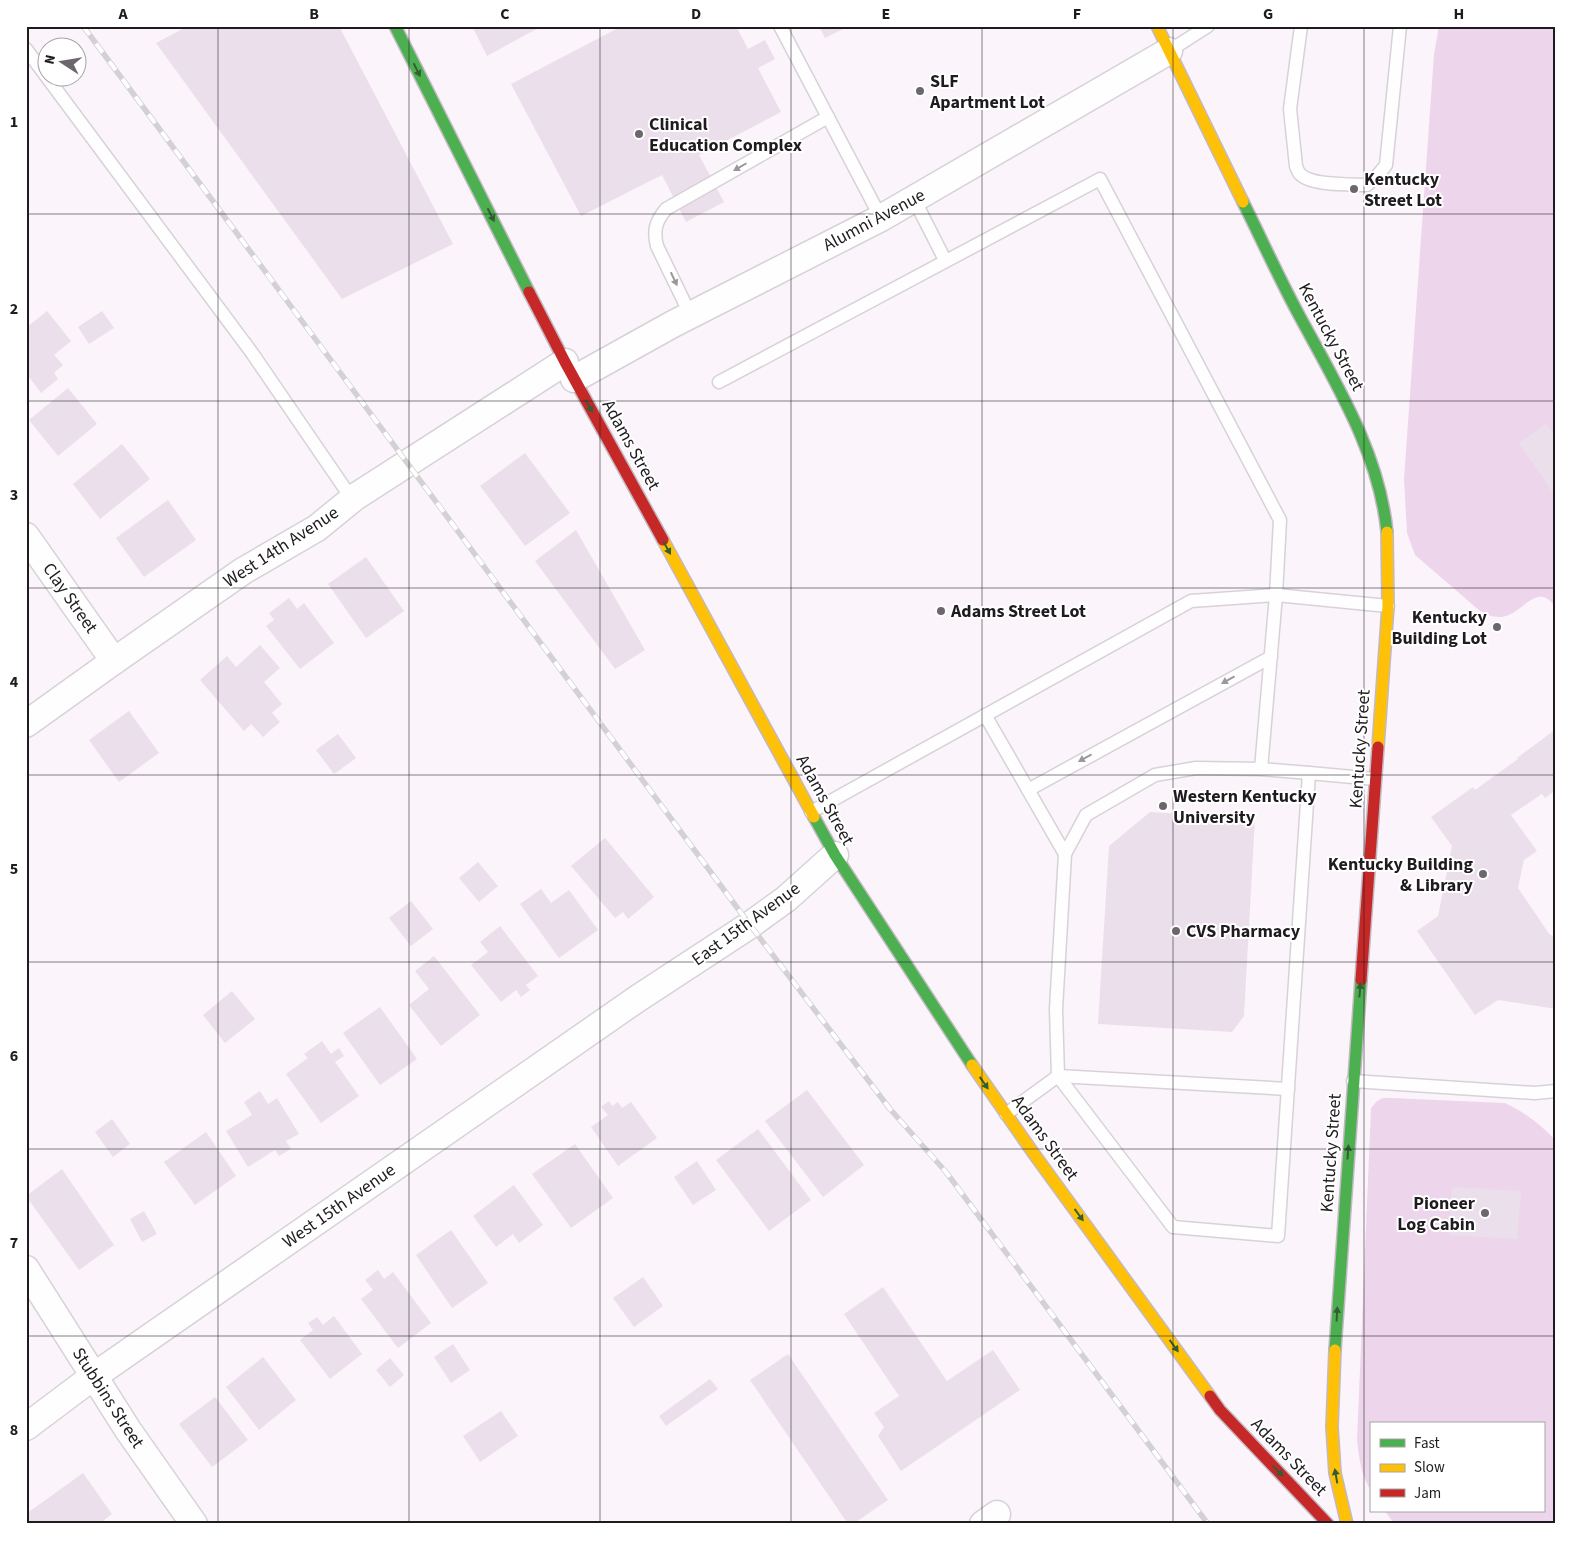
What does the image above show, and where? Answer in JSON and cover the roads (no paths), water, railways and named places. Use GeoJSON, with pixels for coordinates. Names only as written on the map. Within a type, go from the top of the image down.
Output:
{"type":"FeatureCollection","features":[{"type":"Feature","properties":{"kind":"main road","name":"Adams Street"},"geometry":{"type":"LineString","coordinates":[[395,26],[570,370],[834,855],[956,1043],[1220,1410],[1328,1524]]}},
{"type":"Feature","properties":{"kind":"main road","name":"Kentucky Street"},"geometry":{"type":"LineString","coordinates":[[1157,26],[1294,305],[1361,434],[1376,474],[1386,515],[1388,606],[1333,1381],[1332,1427],[1336,1473],[1347,1524]]}},
{"type":"Feature","properties":{"kind":"street","name":"Alumni Avenue"},"geometry":{"type":"LineString","coordinates":[[570,370],[691,316],[881,218],[1169,52]]}},
{"type":"Feature","properties":{"kind":"street","name":"West 14th Avenue"},"geometry":{"type":"LineString","coordinates":[[26,724],[243,572],[317,528],[352,499],[570,370]]}},
{"type":"Feature","properties":{"kind":"street","name":"Clay Street"},"geometry":{"type":"LineString","coordinates":[[26,536],[114,661]]}},
{"type":"Feature","properties":{"kind":"street","name":"East 15th Avenue"},"geometry":{"type":"LineString","coordinates":[[654,988],[786,899],[834,855]]}},
{"type":"Feature","properties":{"kind":"street","name":"West 15th Avenue"},"geometry":{"type":"LineString","coordinates":[[26,1427],[94,1376],[654,988]]}},
{"type":"Feature","properties":{"kind":"street","name":"Stubbins Street"},"geometry":{"type":"LineString","coordinates":[[26,1269],[128,1430],[194,1524]]}},
{"type":"Feature","properties":{"kind":"lane"},"geometry":{"type":"LineString","coordinates":[[780,26],[881,218]]}},
{"type":"Feature","properties":{"kind":"lane"},"geometry":{"type":"LineString","coordinates":[[1169,52],[1208,26]]}},
{"type":"Feature","properties":{"kind":"lane"},"geometry":{"type":"LineString","coordinates":[[1301,26],[1290,109],[1296,166],[1300,174],[1315,182],[1367,185],[1386,165],[1400,26]]}},
{"type":"Feature","properties":{"kind":"lane"},"geometry":{"type":"LineString","coordinates":[[26,49],[252,353],[352,499]]}},
{"type":"Feature","properties":{"kind":"lane"},"geometry":{"type":"LineString","coordinates":[[691,316],[658,246],[655,227],[659,217],[666,209],[828,117]]}},
{"type":"Feature","properties":{"kind":"lane"},"geometry":{"type":"LineString","coordinates":[[719,382],[1100,179],[1280,520],[1276,595],[1261,769]]}},
{"type":"Feature","properties":{"kind":"lane"},"geometry":{"type":"LineString","coordinates":[[914,199],[945,260]]}},
{"type":"Feature","properties":{"kind":"lane"},"geometry":{"type":"LineString","coordinates":[[811,812],[1191,601],[1276,595],[1388,606]]}},
{"type":"Feature","properties":{"kind":"lane"},"geometry":{"type":"LineString","coordinates":[[1028,790],[1271,657]]}},
{"type":"Feature","properties":{"kind":"lane"},"geometry":{"type":"LineString","coordinates":[[985,715],[1065,854]]}},
{"type":"Feature","properties":{"kind":"lane"},"geometry":{"type":"LineString","coordinates":[[1310,773],[1278,1236],[1172,1227],[1058,1076],[1056,1010],[1065,854],[1086,815],[1155,775],[1196,768],[1261,769],[1310,773],[1375,779]]}},
{"type":"Feature","properties":{"kind":"lane"},"geometry":{"type":"LineString","coordinates":[[1006,1114],[1058,1076],[1288,1089]]}},
{"type":"Feature","properties":{"kind":"lane"},"geometry":{"type":"LineString","coordinates":[[1353,1081],[1535,1094],[1556,1091]]}},
{"type":"Feature","properties":{"kind":"railway"},"geometry":{"type":"LineString","coordinates":[[83,26],[750,925],[890,1109],[946,1172],[1208,1524]]}},
{"type":"Feature","properties":{"kind":"place","name":"SLF Apartment Lot"},"geometry":{"type":"Point","coordinates":[920,91]}},
{"type":"Feature","properties":{"kind":"place","name":"Clinical Education Complex"},"geometry":{"type":"Point","coordinates":[639,134]}},
{"type":"Feature","properties":{"kind":"place","name":"Kentucky Street Lot"},"geometry":{"type":"Point","coordinates":[1354,189]}},
{"type":"Feature","properties":{"kind":"place","name":"Adams Street Lot"},"geometry":{"type":"Point","coordinates":[941,611]}},
{"type":"Feature","properties":{"kind":"place","name":"Kentucky Building Lot"},"geometry":{"type":"Point","coordinates":[1497,627]}},
{"type":"Feature","properties":{"kind":"place","name":"Western Kentucky University"},"geometry":{"type":"Point","coordinates":[1163,806]}},
{"type":"Feature","properties":{"kind":"place","name":"Kentucky Building & Library"},"geometry":{"type":"Point","coordinates":[1483,874]}},
{"type":"Feature","properties":{"kind":"place","name":"CVS Pharmacy"},"geometry":{"type":"Point","coordinates":[1176,931]}},
{"type":"Feature","properties":{"kind":"place","name":"Pioneer Log Cabin"},"geometry":{"type":"Point","coordinates":[1485,1213]}}]}
